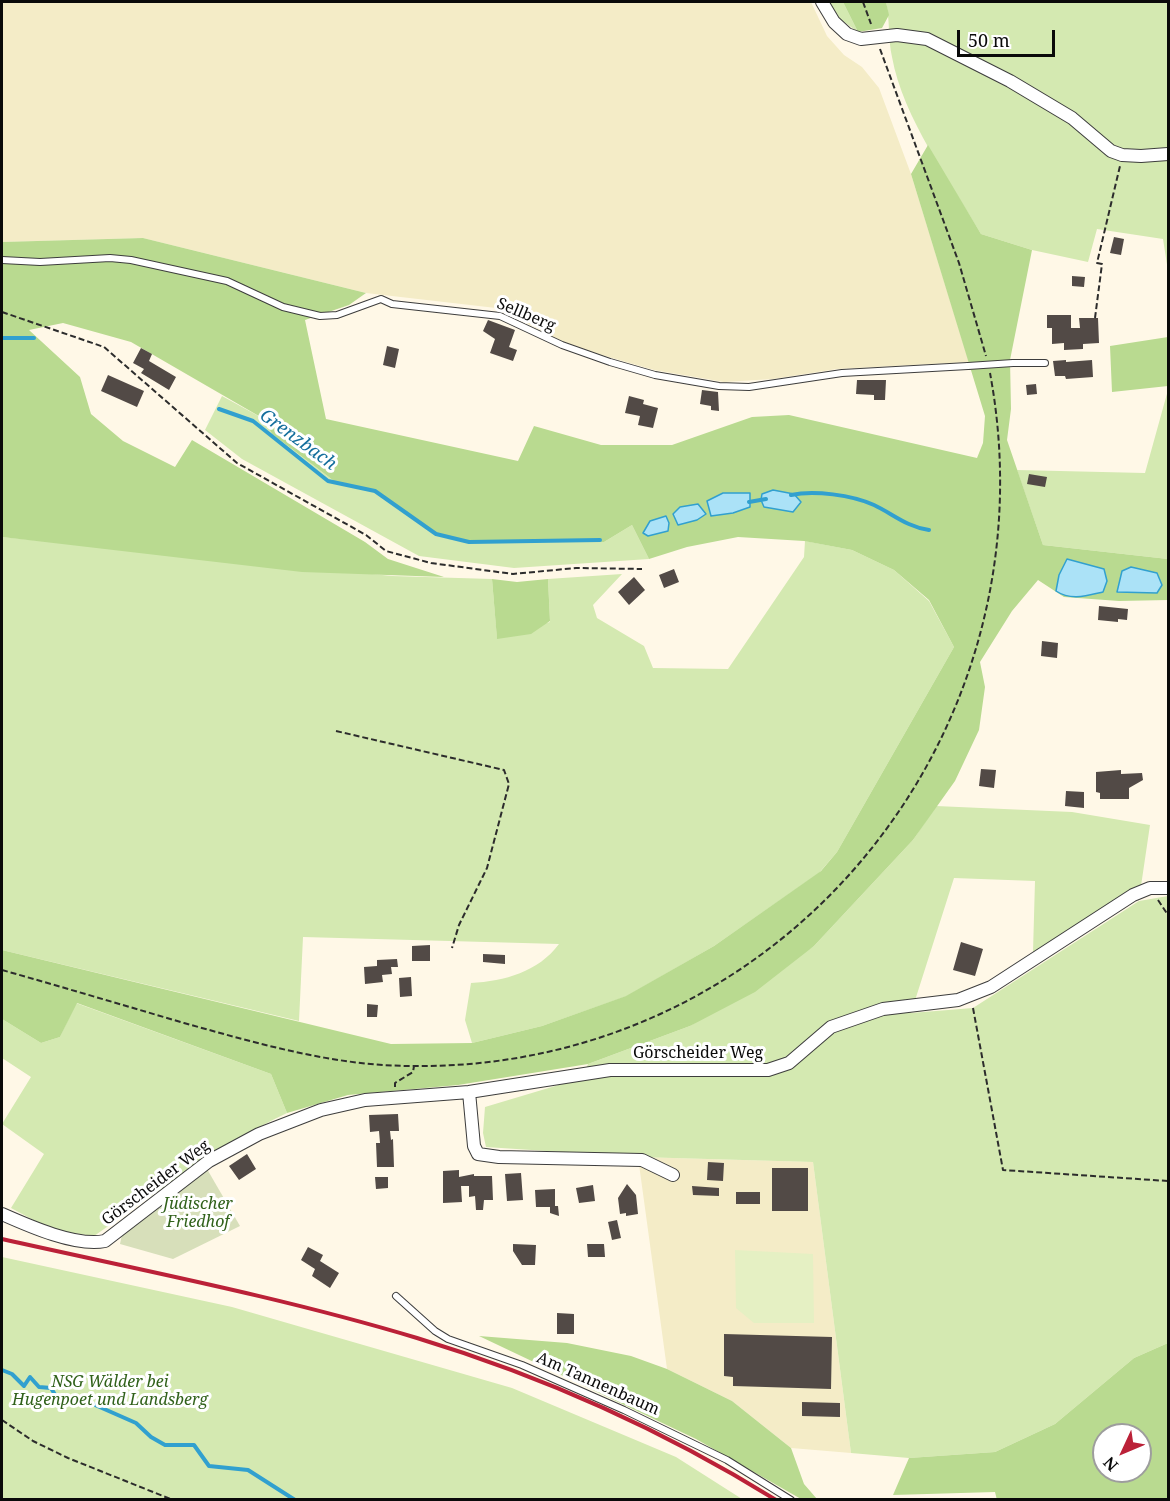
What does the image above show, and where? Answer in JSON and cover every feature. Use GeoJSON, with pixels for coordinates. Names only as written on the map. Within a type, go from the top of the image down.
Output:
{"type":"FeatureCollection","features":[{"type":"Feature","properties":{"kind":"street"},"geometry":{"type":"LineString","coordinates":[[822,2],[834,22],[847,33],[861,39],[897,35],[927,39],[1010,81],[1071,118],[1111,151],[1122,155],[1168,154]]}},
{"type":"Feature","properties":{"kind":"street","name":"Görscheider Weg"},"geometry":{"type":"LineString","coordinates":[[2,1214],[93,1244],[105,1241],[209,1161],[259,1134],[321,1110],[365,1100],[469,1092],[610,1070],[768,1070],[789,1063],[831,1027],[883,1009],[958,1000],[991,987],[1133,895],[1150,888],[1168,888]]}},
{"type":"Feature","properties":{"kind":"street"},"geometry":{"type":"LineString","coordinates":[[469,1092],[474,1146],[478,1154],[499,1157],[642,1160],[673,1174]]}},
{"type":"Feature","properties":{"kind":"lane","name":"Sellberg"},"geometry":{"type":"LineString","coordinates":[[2,260],[110,258],[131,260],[226,281],[283,307],[320,316],[337,315],[381,299],[392,303],[491,313],[509,319],[573,350],[610,362],[673,379],[719,386],[749,387],[842,373],[1045,363]]}},
{"type":"Feature","properties":{"kind":"lane","name":"Am Tannenbaum"},"geometry":{"type":"LineString","coordinates":[[396,1296],[435,1331],[448,1339],[522,1365],[624,1410],[727,1460],[791,1500]]}},
{"type":"Feature","properties":{"kind":"path"},"geometry":{"type":"LineString","coordinates":[[863,2],[959,263],[987,359]]}},
{"type":"Feature","properties":{"kind":"path"},"geometry":{"type":"LineString","coordinates":[[1095,318],[1102,264],[1097,263],[1122,155]]}},
{"type":"Feature","properties":{"kind":"path"},"geometry":{"type":"LineString","coordinates":[[2,312],[104,347],[237,463],[366,536],[386,551],[431,563],[513,574],[576,567],[642,569]]}},
{"type":"Feature","properties":{"kind":"path"},"geometry":{"type":"LineString","coordinates":[[2,970],[276,1049],[366,1064],[414,1066],[525,1058],[605,1036],[687,1001],[747,965],[799,925],[855,870],[903,808],[926,771],[976,649],[995,566],[999,531],[998,422],[990,369]]}},
{"type":"Feature","properties":{"kind":"path"},"geometry":{"type":"LineString","coordinates":[[336,731],[504,770],[509,784],[488,868],[459,925],[452,948]]}},
{"type":"Feature","properties":{"kind":"path"},"geometry":{"type":"LineString","coordinates":[[970,996],[1003,1170],[1168,1181]]}},
{"type":"Feature","properties":{"kind":"path"},"geometry":{"type":"LineString","coordinates":[[395,1098],[395,1083],[413,1072],[414,1066]]}},
{"type":"Feature","properties":{"kind":"path"},"geometry":{"type":"LineString","coordinates":[[2,1420],[33,1441],[68,1458],[173,1500]]}},
{"type":"Feature","properties":{"kind":"shaded area"},"geometry":{"type":"Polygon","coordinates":[[[2,2],[811,2],[827,36],[844,55],[862,67],[879,88],[911,174],[969,362],[837,369],[773,379],[724,382],[654,370],[574,347],[496,308],[366,293],[143,238],[2,242],[2,2]]]}},
{"type":"Feature","properties":{"kind":"shaded area"},"geometry":{"type":"Polygon","coordinates":[[[638,1157],[813,1162],[851,1453],[791,1448],[732,1401],[667,1369],[638,1157]]]}},
{"type":"Feature","properties":{"kind":"green space"},"geometry":{"type":"Polygon","coordinates":[[[829,2],[843,2],[858,32],[840,19],[829,2]]]}},
{"type":"Feature","properties":{"kind":"green space"},"geometry":{"type":"Polygon","coordinates":[[[843,2],[886,2],[889,15],[882,28],[858,32],[843,2]]]}},
{"type":"Feature","properties":{"kind":"green space"},"geometry":{"type":"Polygon","coordinates":[[[886,2],[1168,2],[1168,271],[1163,239],[1097,229],[1088,262],[1032,250],[981,234],[929,148],[906,103],[892,57],[886,2]]]}},
{"type":"Feature","properties":{"kind":"green space"},"geometry":{"type":"Polygon","coordinates":[[[928,145],[981,234],[1032,250],[1010,360],[1011,409],[1007,440],[1043,545],[1168,559],[1168,600],[1119,601],[1064,597],[1038,580],[1012,611],[980,662],[985,687],[979,730],[955,781],[913,840],[814,946],[755,992],[690,1026],[588,1064],[458,1085],[348,1095],[287,1113],[271,1074],[77,1003],[60,1037],[41,1043],[2,1019],[2,950],[391,1044],[472,1043],[542,1026],[626,996],[714,946],[821,871],[837,852],[954,647],[929,600],[894,570],[852,550],[804,541],[738,537],[687,547],[649,559],[632,525],[604,542],[469,542],[438,535],[370,489],[334,481],[272,434],[264,419],[131,342],[63,323],[29,330],[80,377],[91,414],[123,441],[175,467],[192,440],[365,542],[388,559],[444,577],[302,572],[2,537],[2,242],[143,238],[366,293],[349,305],[305,320],[326,419],[518,461],[534,426],[601,445],[672,445],[752,417],[789,415],[977,458],[983,443],[985,416],[911,174],[928,145]]]}},
{"type":"Feature","properties":{"kind":"green space"},"geometry":{"type":"Polygon","coordinates":[[[1168,337],[1168,386],[1112,392],[1110,346],[1168,337]]]}},
{"type":"Feature","properties":{"kind":"green space"},"geometry":{"type":"Polygon","coordinates":[[[1168,390],[1168,559],[1043,545],[1017,470],[1145,473],[1168,390]]]}},
{"type":"Feature","properties":{"kind":"green space"},"geometry":{"type":"Polygon","coordinates":[[[222,396],[264,419],[272,434],[334,481],[370,489],[438,535],[469,542],[604,542],[632,525],[649,559],[514,568],[419,556],[242,459],[205,430],[222,396]]]}},
{"type":"Feature","properties":{"kind":"green space"},"geometry":{"type":"Polygon","coordinates":[[[2,537],[392,576],[492,579],[497,638],[550,622],[548,579],[622,574],[593,605],[597,618],[644,646],[653,668],[728,669],[804,557],[805,541],[852,550],[894,570],[929,601],[954,647],[837,852],[819,873],[714,946],[627,996],[542,1026],[472,1043],[465,1020],[471,983],[496,980],[520,973],[541,962],[559,944],[303,937],[299,1021],[2,950],[2,537]]]}},
{"type":"Feature","properties":{"kind":"green space"},"geometry":{"type":"Polygon","coordinates":[[[492,579],[517,582],[548,579],[550,621],[531,634],[497,639],[492,579]]]}},
{"type":"Feature","properties":{"kind":"green space"},"geometry":{"type":"Polygon","coordinates":[[[936,806],[1072,812],[1150,825],[1141,886],[1033,952],[1035,881],[954,878],[911,1013],[973,1008],[1139,901],[1168,896],[1168,1343],[1134,1358],[1055,1424],[995,1452],[909,1458],[851,1453],[813,1162],[638,1157],[486,1147],[483,1133],[485,1107],[582,1078],[588,1064],[690,1026],[814,946],[913,840],[936,806]]]}},
{"type":"Feature","properties":{"kind":"green space"},"geometry":{"type":"Polygon","coordinates":[[[76,1003],[271,1074],[287,1113],[212,1155],[94,1236],[52,1230],[11,1208],[44,1154],[2,1124],[31,1077],[2,1058],[2,1019],[41,1043],[60,1037],[76,1003]]]}},
{"type":"Feature","properties":{"kind":"green space","name":"Jüdischer Friedhof"},"geometry":{"type":"Polygon","coordinates":[[[207,1169],[240,1226],[173,1259],[120,1244],[123,1230],[207,1169]]]}},
{"type":"Feature","properties":{"kind":"green space"},"geometry":{"type":"Polygon","coordinates":[[[735,1250],[813,1254],[814,1323],[754,1323],[736,1308],[735,1250]]]}},
{"type":"Feature","properties":{"kind":"green space","name":"NSG Wälder bei Hugenpoet und Landsberg"},"geometry":{"type":"Polygon","coordinates":[[[2,1257],[232,1307],[512,1388],[676,1457],[742,1499],[2,1499],[2,1257]]]}},
{"type":"Feature","properties":{"kind":"green space"},"geometry":{"type":"Polygon","coordinates":[[[479,1336],[567,1343],[631,1356],[667,1369],[732,1401],[791,1448],[804,1484],[817,1499],[801,1499],[696,1439],[479,1336]]]}},
{"type":"Feature","properties":{"kind":"green space"},"geometry":{"type":"Polygon","coordinates":[[[1168,1343],[1168,1499],[997,1500],[995,1492],[893,1495],[909,1458],[995,1452],[1055,1424],[1134,1358],[1168,1343]]]}},
{"type":"Feature","properties":{"kind":"water"},"geometry":{"type":"Polygon","coordinates":[[[773,490],[794,494],[801,502],[793,512],[764,507],[761,500],[762,494],[773,490]]]}},
{"type":"Feature","properties":{"kind":"water"},"geometry":{"type":"Polygon","coordinates":[[[723,493],[750,493],[750,507],[733,513],[711,516],[707,501],[723,493]]]}},
{"type":"Feature","properties":{"kind":"water"},"geometry":{"type":"Polygon","coordinates":[[[698,504],[706,514],[697,520],[678,525],[673,514],[680,507],[698,504]]]}},
{"type":"Feature","properties":{"kind":"water"},"geometry":{"type":"Polygon","coordinates":[[[666,516],[669,523],[668,531],[648,536],[643,533],[650,521],[666,516]]]}},
{"type":"Feature","properties":{"kind":"water"},"geometry":{"type":"Polygon","coordinates":[[[1067,559],[1104,569],[1107,581],[1103,592],[1073,597],[1056,591],[1059,575],[1067,559]]]}},
{"type":"Feature","properties":{"kind":"water"},"geometry":{"type":"Polygon","coordinates":[[[1131,567],[1157,573],[1162,585],[1157,593],[1117,592],[1122,571],[1131,567]]]}},
{"type":"Feature","properties":{"kind":"building"},"geometry":{"type":"Polygon","coordinates":[[[1114,237],[1124,239],[1121,255],[1110,253],[1114,237]]]}},
{"type":"Feature","properties":{"kind":"building"},"geometry":{"type":"Polygon","coordinates":[[[1072,276],[1085,277],[1084,287],[1072,286],[1072,276]]]}},
{"type":"Feature","properties":{"kind":"building"},"geometry":{"type":"Polygon","coordinates":[[[1047,315],[1071,315],[1071,328],[1080,328],[1079,318],[1098,318],[1099,343],[1083,344],[1083,349],[1064,350],[1064,343],[1052,344],[1052,328],[1047,328],[1047,315]]]}},
{"type":"Feature","properties":{"kind":"building"},"geometry":{"type":"Polygon","coordinates":[[[488,320],[515,330],[509,347],[517,350],[513,361],[490,353],[495,339],[483,331],[488,320]]]}},
{"type":"Feature","properties":{"kind":"building"},"geometry":{"type":"Polygon","coordinates":[[[387,346],[399,349],[395,368],[383,365],[387,346]]]}},
{"type":"Feature","properties":{"kind":"building"},"geometry":{"type":"Polygon","coordinates":[[[141,348],[152,354],[149,361],[176,377],[169,390],[141,373],[144,369],[133,363],[141,348]]]}},
{"type":"Feature","properties":{"kind":"building"},"geometry":{"type":"Polygon","coordinates":[[[1066,360],[1066,362],[1092,360],[1093,377],[1066,379],[1065,376],[1055,376],[1053,361],[1066,360]]]}},
{"type":"Feature","properties":{"kind":"building"},"geometry":{"type":"Polygon","coordinates":[[[108,375],[144,391],[137,407],[101,391],[108,375]]]}},
{"type":"Feature","properties":{"kind":"building"},"geometry":{"type":"Polygon","coordinates":[[[857,380],[886,380],[885,400],[874,400],[874,395],[856,394],[857,380]]]}},
{"type":"Feature","properties":{"kind":"building"},"geometry":{"type":"Polygon","coordinates":[[[1036,384],[1037,394],[1027,395],[1026,385],[1036,384]]]}},
{"type":"Feature","properties":{"kind":"building"},"geometry":{"type":"Polygon","coordinates":[[[702,390],[718,392],[719,411],[711,410],[711,406],[700,404],[702,390]]]}},
{"type":"Feature","properties":{"kind":"building"},"geometry":{"type":"Polygon","coordinates":[[[629,396],[644,400],[643,404],[658,408],[653,428],[638,425],[640,416],[625,413],[629,396]]]}},
{"type":"Feature","properties":{"kind":"building"},"geometry":{"type":"Polygon","coordinates":[[[1029,474],[1047,477],[1045,487],[1027,484],[1029,474]]]}},
{"type":"Feature","properties":{"kind":"building"},"geometry":{"type":"Polygon","coordinates":[[[674,569],[679,582],[664,588],[659,575],[674,569]]]}},
{"type":"Feature","properties":{"kind":"building"},"geometry":{"type":"Polygon","coordinates":[[[634,577],[645,590],[629,605],[618,592],[634,577]]]}},
{"type":"Feature","properties":{"kind":"building"},"geometry":{"type":"Polygon","coordinates":[[[1099,606],[1128,609],[1127,620],[1118,619],[1118,622],[1098,620],[1099,606]]]}},
{"type":"Feature","properties":{"kind":"building"},"geometry":{"type":"Polygon","coordinates":[[[1042,641],[1058,643],[1057,658],[1041,656],[1042,641]]]}},
{"type":"Feature","properties":{"kind":"building"},"geometry":{"type":"Polygon","coordinates":[[[981,769],[996,770],[994,788],[979,786],[981,769]]]}},
{"type":"Feature","properties":{"kind":"building"},"geometry":{"type":"Polygon","coordinates":[[[1121,770],[1121,774],[1142,773],[1143,780],[1129,788],[1129,799],[1100,799],[1100,793],[1096,792],[1096,772],[1121,770]]]}},
{"type":"Feature","properties":{"kind":"building"},"geometry":{"type":"Polygon","coordinates":[[[1066,791],[1084,792],[1084,808],[1065,806],[1066,791]]]}},
{"type":"Feature","properties":{"kind":"building"},"geometry":{"type":"Polygon","coordinates":[[[961,942],[983,949],[975,976],[953,970],[961,942]]]}},
{"type":"Feature","properties":{"kind":"building"},"geometry":{"type":"Polygon","coordinates":[[[430,945],[430,961],[412,961],[412,946],[430,945]]]}},
{"type":"Feature","properties":{"kind":"building"},"geometry":{"type":"Polygon","coordinates":[[[483,954],[505,955],[505,964],[483,962],[483,954]]]}},
{"type":"Feature","properties":{"kind":"building"},"geometry":{"type":"Polygon","coordinates":[[[397,959],[398,967],[391,967],[392,974],[382,975],[383,982],[365,984],[364,967],[377,966],[377,960],[397,959]]]}},
{"type":"Feature","properties":{"kind":"building"},"geometry":{"type":"Polygon","coordinates":[[[411,977],[412,996],[400,997],[399,978],[411,977]]]}},
{"type":"Feature","properties":{"kind":"building"},"geometry":{"type":"Polygon","coordinates":[[[367,1004],[378,1005],[377,1017],[367,1017],[367,1004]]]}},
{"type":"Feature","properties":{"kind":"building"},"geometry":{"type":"Polygon","coordinates":[[[398,1114],[399,1131],[390,1131],[391,1140],[393,1139],[394,1167],[377,1167],[376,1143],[380,1143],[379,1131],[370,1132],[369,1115],[398,1114]]]}},
{"type":"Feature","properties":{"kind":"building"},"geometry":{"type":"Polygon","coordinates":[[[247,1154],[256,1169],[239,1180],[229,1166],[247,1154]]]}},
{"type":"Feature","properties":{"kind":"building"},"geometry":{"type":"Polygon","coordinates":[[[708,1162],[724,1163],[723,1181],[707,1180],[708,1162]]]}},
{"type":"Feature","properties":{"kind":"building"},"geometry":{"type":"Polygon","coordinates":[[[772,1168],[808,1168],[808,1211],[772,1211],[772,1168]]]}},
{"type":"Feature","properties":{"kind":"building"},"geometry":{"type":"Polygon","coordinates":[[[459,1170],[459,1177],[474,1174],[474,1176],[492,1176],[493,1200],[484,1200],[483,1210],[476,1210],[475,1196],[469,1197],[469,1186],[461,1186],[462,1202],[443,1203],[443,1171],[459,1170]]]}},
{"type":"Feature","properties":{"kind":"building"},"geometry":{"type":"Polygon","coordinates":[[[521,1173],[523,1200],[507,1201],[505,1174],[521,1173]]]}},
{"type":"Feature","properties":{"kind":"building"},"geometry":{"type":"Polygon","coordinates":[[[375,1177],[388,1177],[388,1188],[376,1189],[375,1177]]]}},
{"type":"Feature","properties":{"kind":"building"},"geometry":{"type":"Polygon","coordinates":[[[627,1184],[636,1195],[638,1214],[626,1216],[626,1213],[620,1214],[618,1198],[627,1184]]]}},
{"type":"Feature","properties":{"kind":"building"},"geometry":{"type":"Polygon","coordinates":[[[593,1185],[595,1201],[579,1203],[576,1188],[593,1185]]]}},
{"type":"Feature","properties":{"kind":"building"},"geometry":{"type":"Polygon","coordinates":[[[692,1186],[719,1188],[719,1196],[693,1195],[692,1186]]]}},
{"type":"Feature","properties":{"kind":"building"},"geometry":{"type":"Polygon","coordinates":[[[555,1189],[555,1206],[558,1206],[559,1216],[550,1213],[550,1207],[536,1207],[535,1190],[555,1189]]]}},
{"type":"Feature","properties":{"kind":"building"},"geometry":{"type":"Polygon","coordinates":[[[736,1192],[760,1192],[760,1204],[736,1204],[736,1192]]]}},
{"type":"Feature","properties":{"kind":"building"},"geometry":{"type":"Polygon","coordinates":[[[617,1220],[621,1238],[612,1240],[608,1222],[617,1220]]]}},
{"type":"Feature","properties":{"kind":"building"},"geometry":{"type":"Polygon","coordinates":[[[513,1244],[536,1245],[535,1265],[522,1265],[513,1251],[513,1244]]]}},
{"type":"Feature","properties":{"kind":"building"},"geometry":{"type":"Polygon","coordinates":[[[587,1244],[604,1244],[605,1257],[588,1257],[587,1244]]]}},
{"type":"Feature","properties":{"kind":"building"},"geometry":{"type":"Polygon","coordinates":[[[308,1247],[323,1255],[320,1261],[339,1273],[330,1288],[312,1276],[315,1269],[301,1260],[308,1247]]]}},
{"type":"Feature","properties":{"kind":"building"},"geometry":{"type":"Polygon","coordinates":[[[557,1313],[574,1314],[574,1334],[557,1334],[557,1313]]]}},
{"type":"Feature","properties":{"kind":"building"},"geometry":{"type":"Polygon","coordinates":[[[724,1334],[832,1337],[831,1389],[733,1386],[733,1377],[724,1376],[724,1334]]]}},
{"type":"Feature","properties":{"kind":"building"},"geometry":{"type":"Polygon","coordinates":[[[802,1402],[840,1403],[840,1417],[802,1416],[802,1402]]]}},
{"type":"Feature","properties":{"kind":"waterway","name":"Grenzbach"},"geometry":{"type":"LineString","coordinates":[[2,338],[34,338]]}},
{"type":"Feature","properties":{"kind":"waterway","name":"Grenzbach"},"geometry":{"type":"LineString","coordinates":[[219,409],[253,421],[328,481],[375,491],[436,534],[469,542],[600,540]]}},
{"type":"Feature","properties":{"kind":"waterway","name":"Grenzbach"},"geometry":{"type":"LineString","coordinates":[[791,495],[822,493],[855,499],[874,505],[914,526],[929,530]]}},
{"type":"Feature","properties":{"kind":"waterway","name":"Grenzbach"},"geometry":{"type":"LineString","coordinates":[[749,502],[766,499]]}},
{"type":"Feature","properties":{"kind":"waterway"},"geometry":{"type":"LineString","coordinates":[[2,1370],[12,1374],[24,1386],[30,1377],[39,1387],[51,1388],[60,1403],[86,1401],[136,1423],[151,1437],[165,1445],[194,1445],[209,1466],[248,1470],[295,1500]]}},
{"type":"Feature","properties":{"kind":"railway"},"geometry":{"type":"LineString","coordinates":[[2,1239],[314,1310],[366,1323],[464,1353],[556,1388],[647,1428],[776,1500]]}}]}
